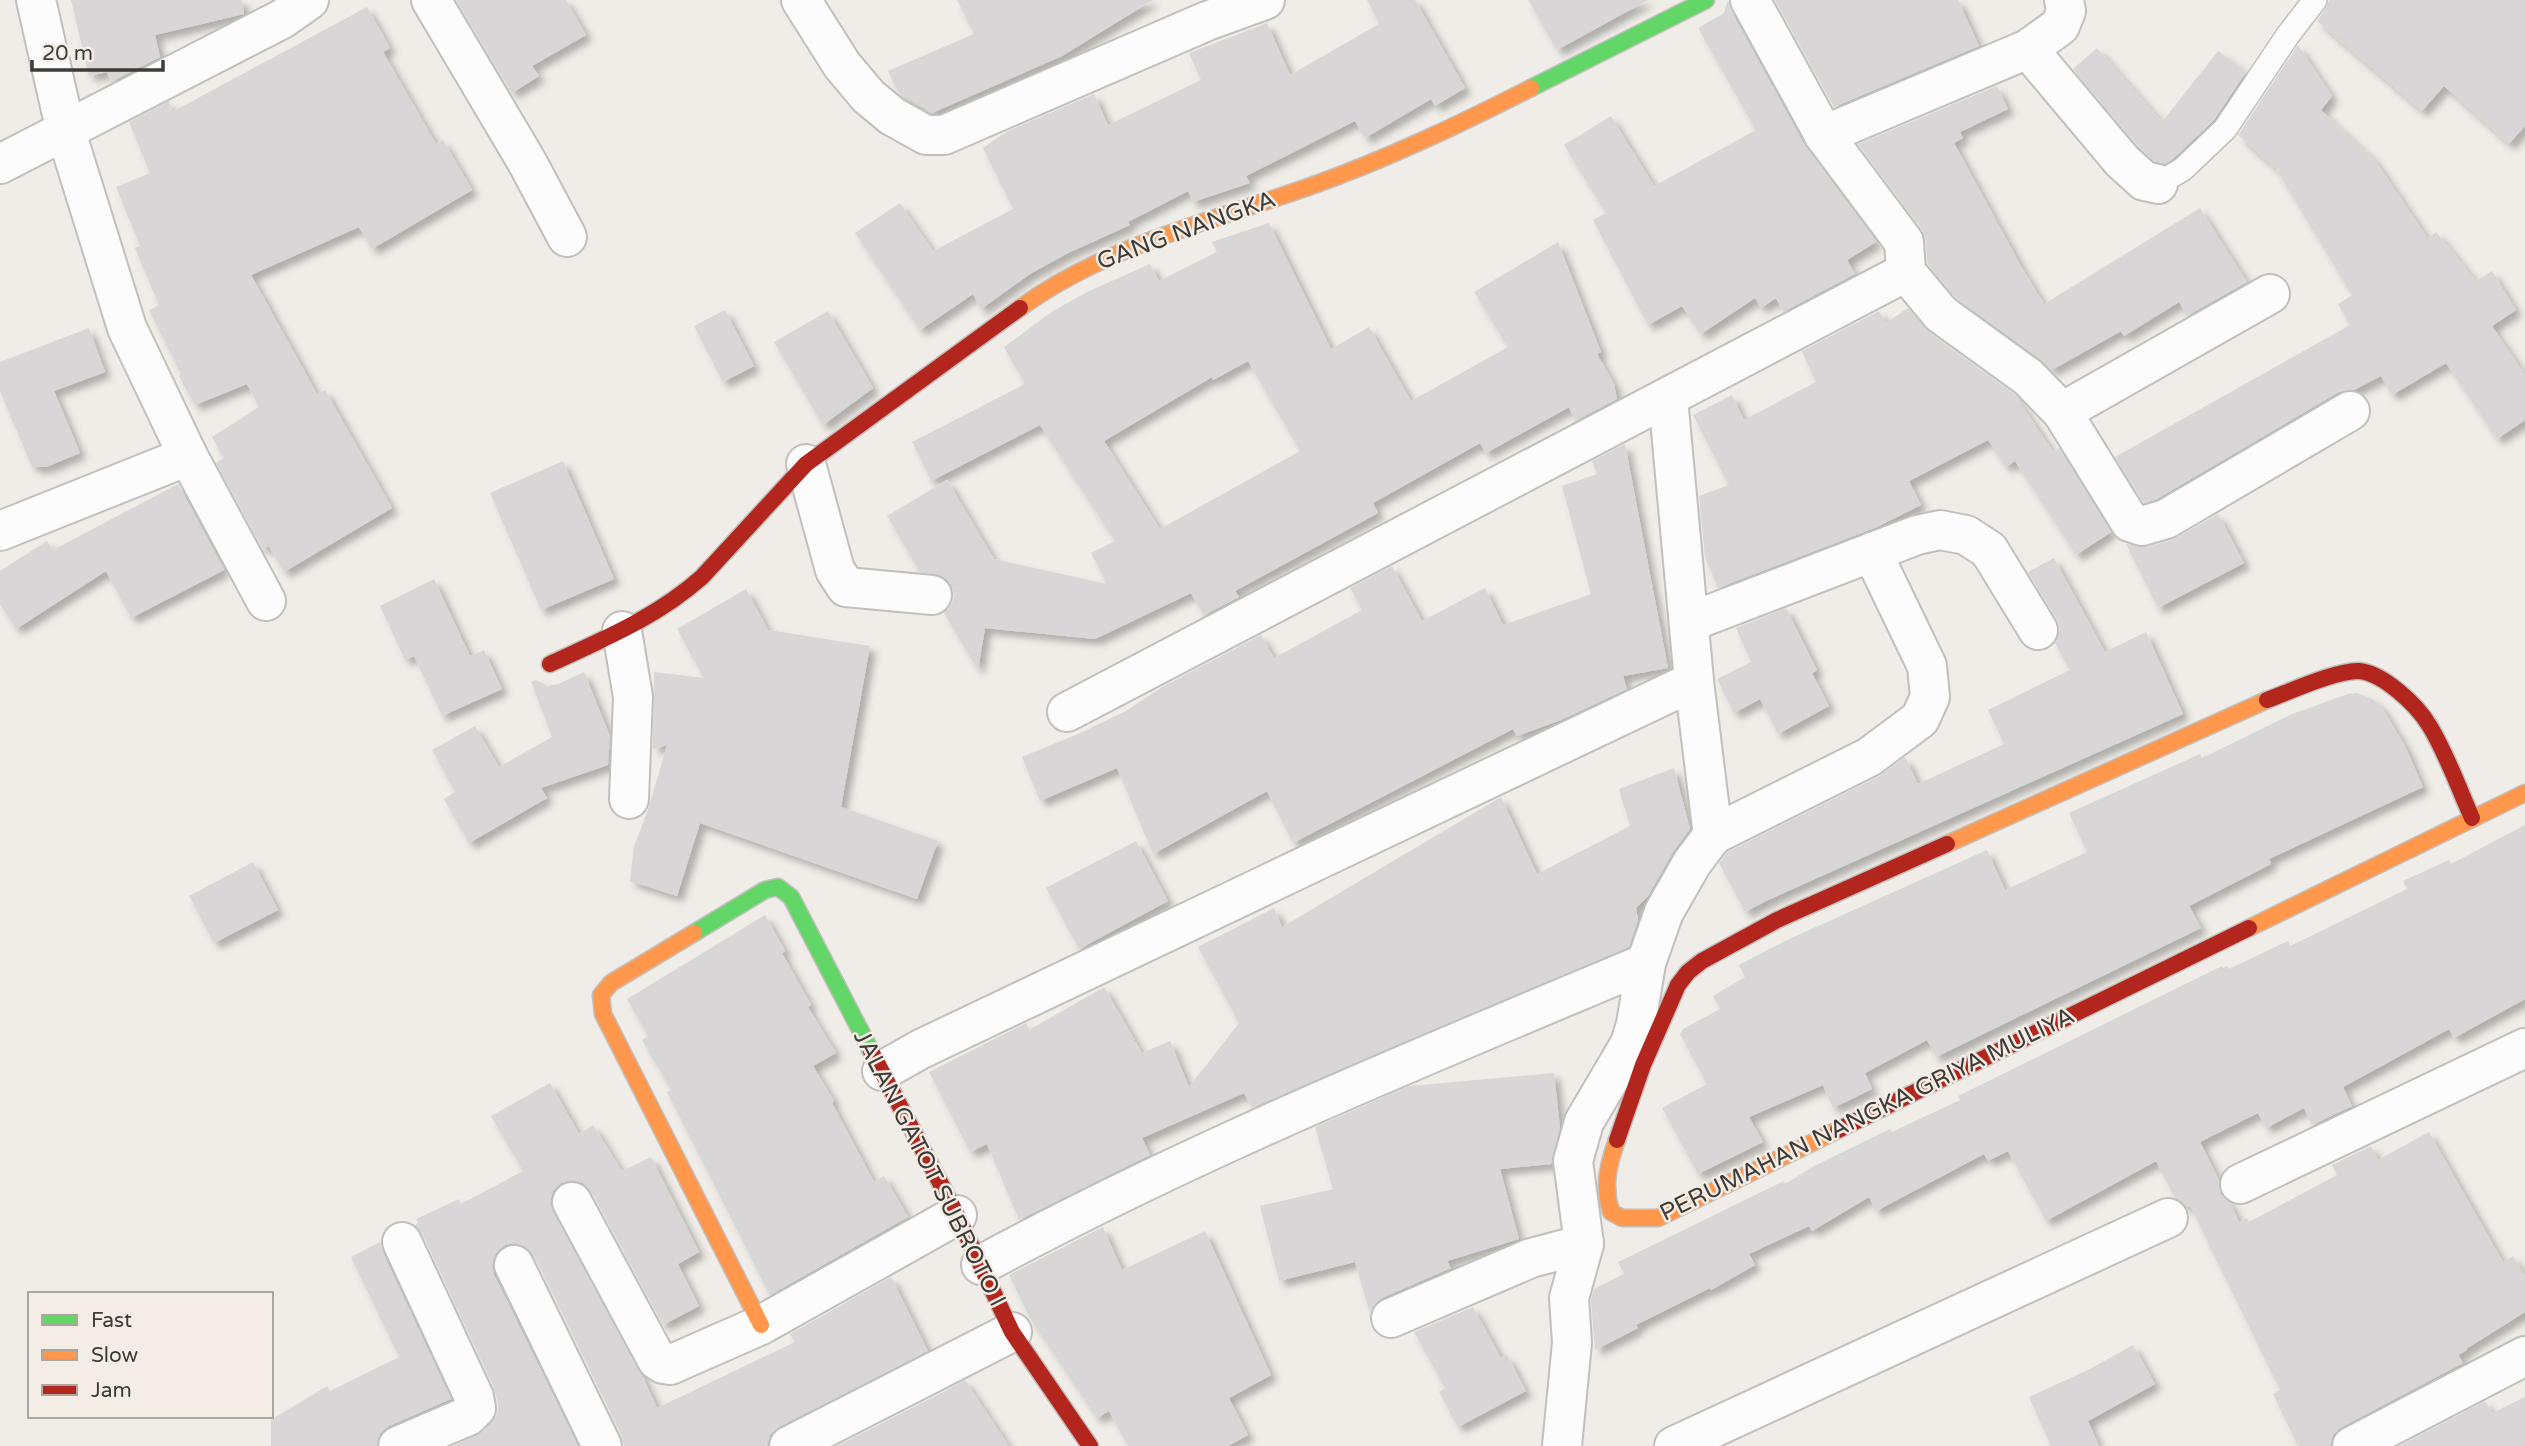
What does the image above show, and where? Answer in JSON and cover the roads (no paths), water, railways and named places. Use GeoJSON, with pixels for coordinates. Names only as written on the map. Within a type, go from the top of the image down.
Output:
{"type":"FeatureCollection","features":[{"type":"Feature","properties":{"kind":"street"},"geometry":{"type":"LineString","coordinates":[[36,0],[66,132],[127,328],[188,456],[266,601]]}},
{"type":"Feature","properties":{"kind":"street"},"geometry":{"type":"LineString","coordinates":[[431,0],[527,162],[566,237]]}},
{"type":"Feature","properties":{"kind":"street"},"geometry":{"type":"LineString","coordinates":[[801,0],[842,65],[868,96],[892,116],[926,135],[944,135],[1207,21],[1265,0]]}},
{"type":"Feature","properties":{"kind":"street","name":"GANG NANGKA"},"geometry":{"type":"LineString","coordinates":[[550,664],[622,631],[694,585],[806,464],[1041,293],[1073,273],[1174,230],[1346,173],[1439,134],[1706,0]]}},
{"type":"Feature","properties":{"kind":"street"},"geometry":{"type":"LineString","coordinates":[[1749,0],[1824,135],[1904,242],[1906,272],[1941,314],[2028,377],[2062,412],[2130,522],[2142,526],[2166,519],[2350,411]]}},
{"type":"Feature","properties":{"kind":"street"},"geometry":{"type":"LineString","coordinates":[[1824,135],[2028,49],[2060,26],[2066,10],[2063,0]]}},
{"type":"Feature","properties":{"kind":"street"},"geometry":{"type":"LineString","coordinates":[[0,164],[66,132],[289,6]]}},
{"type":"Feature","properties":{"kind":"street"},"geometry":{"type":"LineString","coordinates":[[2028,49],[2122,161],[2144,181],[2158,184]]}},
{"type":"Feature","properties":{"kind":"street"},"geometry":{"type":"LineString","coordinates":[[1067,712],[1906,272]]}},
{"type":"Feature","properties":{"kind":"street"},"geometry":{"type":"LineString","coordinates":[[2062,412],[2270,294]]}},
{"type":"Feature","properties":{"kind":"street"},"geometry":{"type":"LineString","coordinates":[[1668,398],[1694,681],[1713,835]]}},
{"type":"Feature","properties":{"kind":"street"},"geometry":{"type":"LineString","coordinates":[[0,531],[188,456]]}},
{"type":"Feature","properties":{"kind":"street"},"geometry":{"type":"LineString","coordinates":[[806,464],[835,570],[846,587],[932,596]]}},
{"type":"Feature","properties":{"kind":"street"},"geometry":{"type":"LineString","coordinates":[[1690,622],[1917,535],[1940,530],[1966,535],[1989,550],[2038,630]]}},
{"type":"Feature","properties":{"kind":"street"},"geometry":{"type":"LineString","coordinates":[[1562,1446],[1572,1343],[1569,1298],[1584,1244],[1573,1161],[1584,1122],[1630,1044],[1647,963],[1664,912],[1692,863],[1713,835],[1869,757],[1920,719],[1930,697],[1927,666],[1872,552]]}},
{"type":"Feature","properties":{"kind":"street"},"geometry":{"type":"LineString","coordinates":[[622,631],[633,697],[629,799]]}},
{"type":"Feature","properties":{"kind":"street","name":"PERUMAHAN NANGKA GRIYA MULIYA"},"geometry":{"type":"LineString","coordinates":[[2472,818],[2429,725],[2406,698],[2382,680],[2360,671],[2343,673],[2265,701],[1777,920],[1702,961],[1688,972],[1678,985],[1643,1065],[1609,1161],[1605,1193],[1607,1205],[1611,1212],[1622,1218],[1658,1218],[2525,793]]}},
{"type":"Feature","properties":{"kind":"street"},"geometry":{"type":"LineString","coordinates":[[882,1071],[921,1049],[1694,681]]}},
{"type":"Feature","properties":{"kind":"street","name":"JALAN GATOT SUBROTO I"},"geometry":{"type":"LineString","coordinates":[[761,1325],[603,1014],[601,995],[611,982],[765,890],[778,887],[791,897],[957,1215],[1012,1332],[1090,1446]]}},
{"type":"Feature","properties":{"kind":"street"},"geometry":{"type":"LineString","coordinates":[[981,1265],[1065,1219],[1281,1120],[1647,963]]}},
{"type":"Feature","properties":{"kind":"street"},"geometry":{"type":"LineString","coordinates":[[2240,1184],[2525,1048]]}},
{"type":"Feature","properties":{"kind":"street"},"geometry":{"type":"LineString","coordinates":[[572,1202],[657,1360],[670,1365],[761,1325],[957,1215]]}},
{"type":"Feature","properties":{"kind":"street"},"geometry":{"type":"LineString","coordinates":[[1674,1446],[2168,1218]]}},
{"type":"Feature","properties":{"kind":"street"},"geometry":{"type":"LineString","coordinates":[[398,1446],[468,1416],[476,1408],[474,1397],[402,1242]]}},
{"type":"Feature","properties":{"kind":"street"},"geometry":{"type":"LineString","coordinates":[[1391,1318],[1531,1258],[1584,1244]]}},
{"type":"Feature","properties":{"kind":"street"},"geometry":{"type":"LineString","coordinates":[[514,1265],[602,1446]]}},
{"type":"Feature","properties":{"kind":"street"},"geometry":{"type":"LineString","coordinates":[[789,1446],[1012,1332]]}},
{"type":"Feature","properties":{"kind":"street"},"geometry":{"type":"LineString","coordinates":[[2352,1446],[2525,1356]]}},
{"type":"Feature","properties":{"kind":"lane"},"geometry":{"type":"LineString","coordinates":[[2158,184],[2183,169],[2225,129],[2288,34],[2315,0]]}}]}
